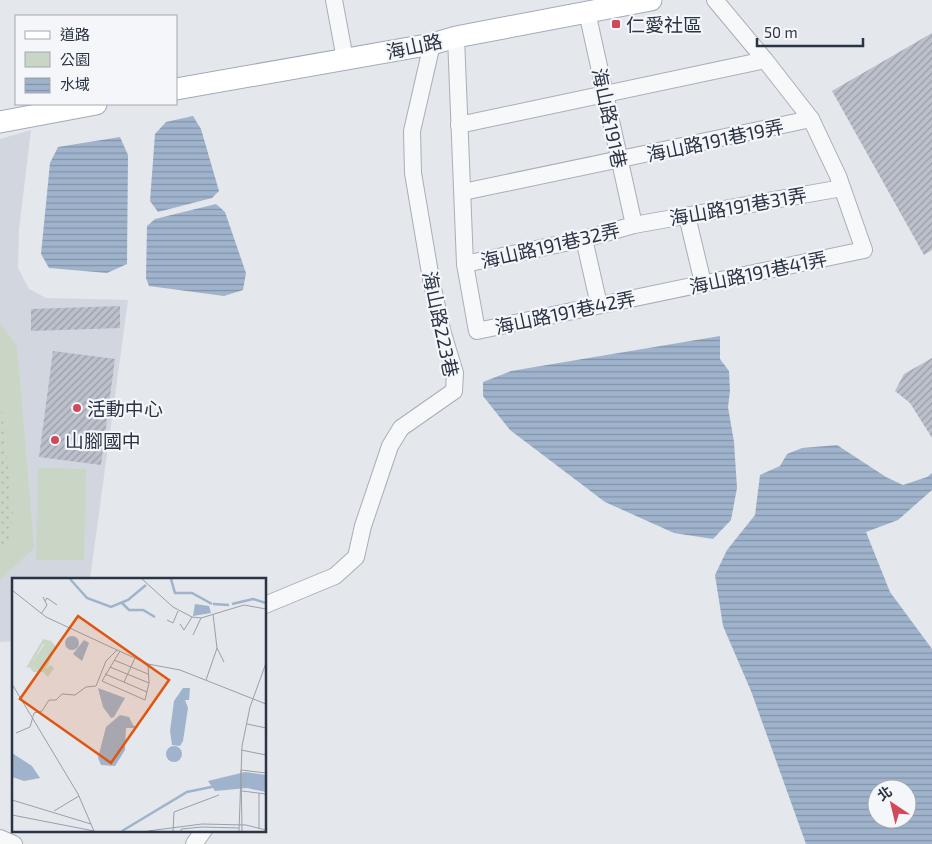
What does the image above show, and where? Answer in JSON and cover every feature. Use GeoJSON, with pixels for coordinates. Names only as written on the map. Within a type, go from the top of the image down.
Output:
{"type":"FeatureCollection","features":[{"type":"Feature","properties":{"kind":"main road","name":"海山路"},"geometry":{"type":"LineString","coordinates":[[178,89],[432,44],[456,37],[651,0]]}},
{"type":"Feature","properties":{"kind":"main road"},"geometry":{"type":"LineString","coordinates":[[0,122],[91,105]]}},
{"type":"Feature","properties":{"kind":"street"},"geometry":{"type":"LineString","coordinates":[[334,0],[345,59]]}},
{"type":"Feature","properties":{"kind":"street"},"geometry":{"type":"LineString","coordinates":[[715,0],[766,60],[811,119],[842,188]]}},
{"type":"Feature","properties":{"kind":"street","name":"海山路191巷"},"geometry":{"type":"LineString","coordinates":[[587,12],[634,225]]}},
{"type":"Feature","properties":{"kind":"street"},"geometry":{"type":"LineString","coordinates":[[456,37],[465,264]]}},
{"type":"Feature","properties":{"kind":"street","name":"海山路223巷"},"geometry":{"type":"LineString","coordinates":[[266,606],[335,576],[356,557],[366,517],[390,446],[401,428],[454,391],[455,373],[442,330],[431,279],[413,173],[412,131],[432,44]]}},
{"type":"Feature","properties":{"kind":"street"},"geometry":{"type":"LineString","coordinates":[[459,125],[766,60]]}},
{"type":"Feature","properties":{"kind":"street","name":"海山路191巷19弄"},"geometry":{"type":"LineString","coordinates":[[463,192],[811,119]]}},
{"type":"Feature","properties":{"kind":"street","name":"海山路191巷31弄"},"geometry":{"type":"LineString","coordinates":[[634,225],[842,188]]}},
{"type":"Feature","properties":{"kind":"street","name":"海山路191巷41弄"},"geometry":{"type":"LineString","coordinates":[[652,294],[864,250],[842,188]]}},
{"type":"Feature","properties":{"kind":"street"},"geometry":{"type":"LineString","coordinates":[[687,216],[703,284]]}},
{"type":"Feature","properties":{"kind":"street","name":"海山路191巷32弄"},"geometry":{"type":"LineString","coordinates":[[465,264],[584,239],[634,225]]}},
{"type":"Feature","properties":{"kind":"street"},"geometry":{"type":"LineString","coordinates":[[584,239],[599,305]]}},
{"type":"Feature","properties":{"kind":"street","name":"海山路191巷42弄"},"geometry":{"type":"LineString","coordinates":[[465,264],[477,331],[652,294]]}},
{"type":"Feature","properties":{"kind":"street"},"geometry":{"type":"LineString","coordinates":[[194,844],[203,832]]}},
{"type":"Feature","properties":{"kind":"street"},"geometry":{"type":"LineString","coordinates":[[0,838],[14,844]]}},
{"type":"Feature","properties":{"kind":"shaded area","name":"山腳國中"},"geometry":{"type":"Polygon","coordinates":[[[31,130],[19,229],[18,268],[29,289],[46,298],[128,300],[90,578],[12,578],[12,641],[0,642],[0,139],[31,130]]]}},
{"type":"Feature","properties":{"kind":"green space"},"geometry":{"type":"Polygon","coordinates":[[[0,323],[17,346],[34,548],[0,580],[0,555],[10,539],[13,515],[0,388],[0,323]]]}},
{"type":"Feature","properties":{"kind":"green space"},"geometry":{"type":"Polygon","coordinates":[[[0,388],[13,515],[10,539],[0,555],[0,388]]]}},
{"type":"Feature","properties":{"kind":"green space"},"geometry":{"type":"Polygon","coordinates":[[[38,468],[86,469],[84,560],[36,560],[38,468]]]}},
{"type":"Feature","properties":{"kind":"water"},"geometry":{"type":"Polygon","coordinates":[[[193,116],[201,129],[219,191],[212,198],[158,212],[150,201],[155,134],[166,122],[193,116]]]}},
{"type":"Feature","properties":{"kind":"water"},"geometry":{"type":"Polygon","coordinates":[[[120,137],[128,155],[127,264],[107,273],[49,268],[41,254],[50,163],[58,147],[120,137]]]}},
{"type":"Feature","properties":{"kind":"water"},"geometry":{"type":"Polygon","coordinates":[[[216,204],[225,212],[246,273],[243,290],[224,296],[149,286],[146,278],[147,226],[155,219],[216,204]]]}},
{"type":"Feature","properties":{"kind":"water"},"geometry":{"type":"Polygon","coordinates":[[[720,336],[720,359],[729,371],[730,391],[728,407],[734,442],[737,488],[731,520],[713,539],[674,533],[605,502],[510,430],[483,396],[483,382],[511,371],[720,336]]]}},
{"type":"Feature","properties":{"kind":"water"},"geometry":{"type":"Polygon","coordinates":[[[837,445],[886,477],[903,485],[927,477],[932,473],[932,490],[898,520],[866,532],[890,592],[932,649],[932,844],[806,844],[751,691],[723,626],[715,575],[727,550],[755,515],[760,475],[780,466],[787,454],[802,448],[837,445]]]}},
{"type":"Feature","properties":{"kind":"building"},"geometry":{"type":"Polygon","coordinates":[[[932,33],[932,250],[924,255],[832,91],[932,33]]]}},
{"type":"Feature","properties":{"kind":"building"},"geometry":{"type":"Polygon","coordinates":[[[120,306],[120,328],[31,331],[31,309],[120,306]]]}},
{"type":"Feature","properties":{"kind":"building","name":"活動中心"},"geometry":{"type":"Polygon","coordinates":[[[53,351],[115,359],[101,465],[39,457],[53,351]]]}},
{"type":"Feature","properties":{"kind":"building"},"geometry":{"type":"Polygon","coordinates":[[[932,358],[932,438],[910,403],[895,391],[904,374],[932,358]]]}},
{"type":"Feature","properties":{"kind":"place","name":"仁愛社區"},"geometry":{"type":"Point","coordinates":[616,24]}},
{"type":"Feature","properties":{"kind":"place","name":"活動中心"},"geometry":{"type":"Point","coordinates":[77,408]}},
{"type":"Feature","properties":{"kind":"place","name":"山腳國中"},"geometry":{"type":"Point","coordinates":[55,440]}}]}
